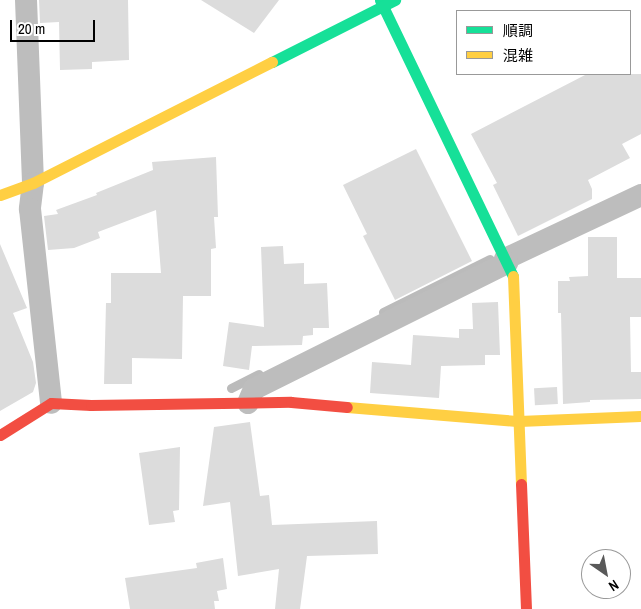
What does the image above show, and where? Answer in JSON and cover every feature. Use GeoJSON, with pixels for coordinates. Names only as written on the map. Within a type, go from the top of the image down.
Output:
{"type":"FeatureCollection","features":[{"type":"Feature","properties":{"kind":"street"},"geometry":{"type":"LineString","coordinates":[[26,0],[33,183],[30,209],[51,403]]}},
{"type":"Feature","properties":{"kind":"street"},"geometry":{"type":"LineString","coordinates":[[0,196],[33,183],[382,3],[395,0]]}},
{"type":"Feature","properties":{"kind":"street"},"geometry":{"type":"LineString","coordinates":[[382,3],[513,276],[526,609]]}},
{"type":"Feature","properties":{"kind":"street"},"geometry":{"type":"LineString","coordinates":[[248,403],[254,390],[506,261],[641,195]]}},
{"type":"Feature","properties":{"kind":"street"},"geometry":{"type":"LineString","coordinates":[[0,436],[51,403],[91,405],[291,402],[519,421],[641,416]]}},
{"type":"Feature","properties":{"kind":"building"},"geometry":{"type":"Polygon","coordinates":[[[39,0],[128,0],[129,60],[92,62],[92,69],[60,70],[59,22],[40,23],[39,0]]]}},
{"type":"Feature","properties":{"kind":"building"},"geometry":{"type":"Polygon","coordinates":[[[201,0],[279,0],[254,33],[201,0]]]}},
{"type":"Feature","properties":{"kind":"building"},"geometry":{"type":"Polygon","coordinates":[[[641,74],[641,134],[622,144],[630,158],[588,180],[592,189],[592,199],[518,236],[493,185],[497,183],[471,134],[585,75],[641,74]]]}},
{"type":"Feature","properties":{"kind":"building"},"geometry":{"type":"Polygon","coordinates":[[[416,149],[472,261],[395,300],[363,236],[367,234],[343,185],[416,149]]]}},
{"type":"Feature","properties":{"kind":"building"},"geometry":{"type":"Polygon","coordinates":[[[216,157],[218,217],[214,217],[216,248],[211,249],[211,296],[183,296],[182,359],[132,358],[132,384],[104,384],[106,303],[111,303],[111,273],[161,273],[156,210],[98,232],[100,238],[74,248],[48,250],[44,216],[58,214],[56,210],[97,195],[96,193],[153,170],[152,162],[216,157]]]}},
{"type":"Feature","properties":{"kind":"building"},"geometry":{"type":"Polygon","coordinates":[[[588,237],[617,237],[617,278],[641,278],[641,317],[630,317],[631,372],[641,372],[641,399],[590,400],[590,402],[563,404],[561,313],[558,313],[558,281],[570,281],[569,277],[588,276],[588,237]]]}},
{"type":"Feature","properties":{"kind":"building"},"geometry":{"type":"Polygon","coordinates":[[[0,244],[27,308],[13,313],[33,362],[36,383],[33,392],[0,411],[0,244]]]}},
{"type":"Feature","properties":{"kind":"building"},"geometry":{"type":"Polygon","coordinates":[[[283,246],[284,264],[304,263],[304,284],[327,283],[329,328],[313,328],[313,335],[303,336],[302,345],[252,346],[249,370],[223,366],[229,322],[264,327],[261,247],[283,246]]]}},
{"type":"Feature","properties":{"kind":"building"},"geometry":{"type":"Polygon","coordinates":[[[498,302],[500,355],[485,355],[485,365],[441,366],[439,398],[370,393],[372,362],[411,365],[413,335],[459,338],[459,329],[473,329],[472,303],[498,302]]]}},
{"type":"Feature","properties":{"kind":"building"},"geometry":{"type":"Polygon","coordinates":[[[557,387],[558,404],[535,405],[534,388],[557,387]]]}},
{"type":"Feature","properties":{"kind":"building"},"geometry":{"type":"Polygon","coordinates":[[[250,422],[260,496],[269,495],[272,525],[377,521],[378,554],[307,556],[300,609],[275,609],[279,569],[238,576],[230,502],[203,506],[214,427],[250,422]]]}},
{"type":"Feature","properties":{"kind":"building"},"geometry":{"type":"Polygon","coordinates":[[[180,447],[179,510],[173,511],[175,522],[149,525],[139,453],[180,447]]]}},
{"type":"Feature","properties":{"kind":"building"},"geometry":{"type":"Polygon","coordinates":[[[223,558],[227,589],[217,591],[219,601],[214,601],[215,609],[130,609],[125,578],[197,568],[196,563],[223,558]]]}},
{"type":"Feature","properties":{"kind":"waterway"},"geometry":{"type":"LineString","coordinates":[[383,312],[490,259]]}},
{"type":"Feature","properties":{"kind":"waterway"},"geometry":{"type":"LineString","coordinates":[[231,388],[259,374]]}},
{"type":"Feature","properties":{"kind":"traffic: fast"},"geometry":{"type":"LineString","coordinates":[[380,0],[513,276]]}},
{"type":"Feature","properties":{"kind":"traffic: fast"},"geometry":{"type":"LineString","coordinates":[[272,62],[395,0]]}},
{"type":"Feature","properties":{"kind":"traffic: slow"},"geometry":{"type":"LineString","coordinates":[[0,195],[33,183],[272,62]]}},
{"type":"Feature","properties":{"kind":"traffic: slow"},"geometry":{"type":"LineString","coordinates":[[513,276],[521,484]]}},
{"type":"Feature","properties":{"kind":"traffic: slow"},"geometry":{"type":"LineString","coordinates":[[347,407],[519,421],[641,416]]}},
{"type":"Feature","properties":{"kind":"traffic: jam"},"geometry":{"type":"LineString","coordinates":[[0,435],[51,403],[91,405],[291,402],[347,407]]}},
{"type":"Feature","properties":{"kind":"traffic: jam"},"geometry":{"type":"LineString","coordinates":[[521,484],[526,609]]}}]}
